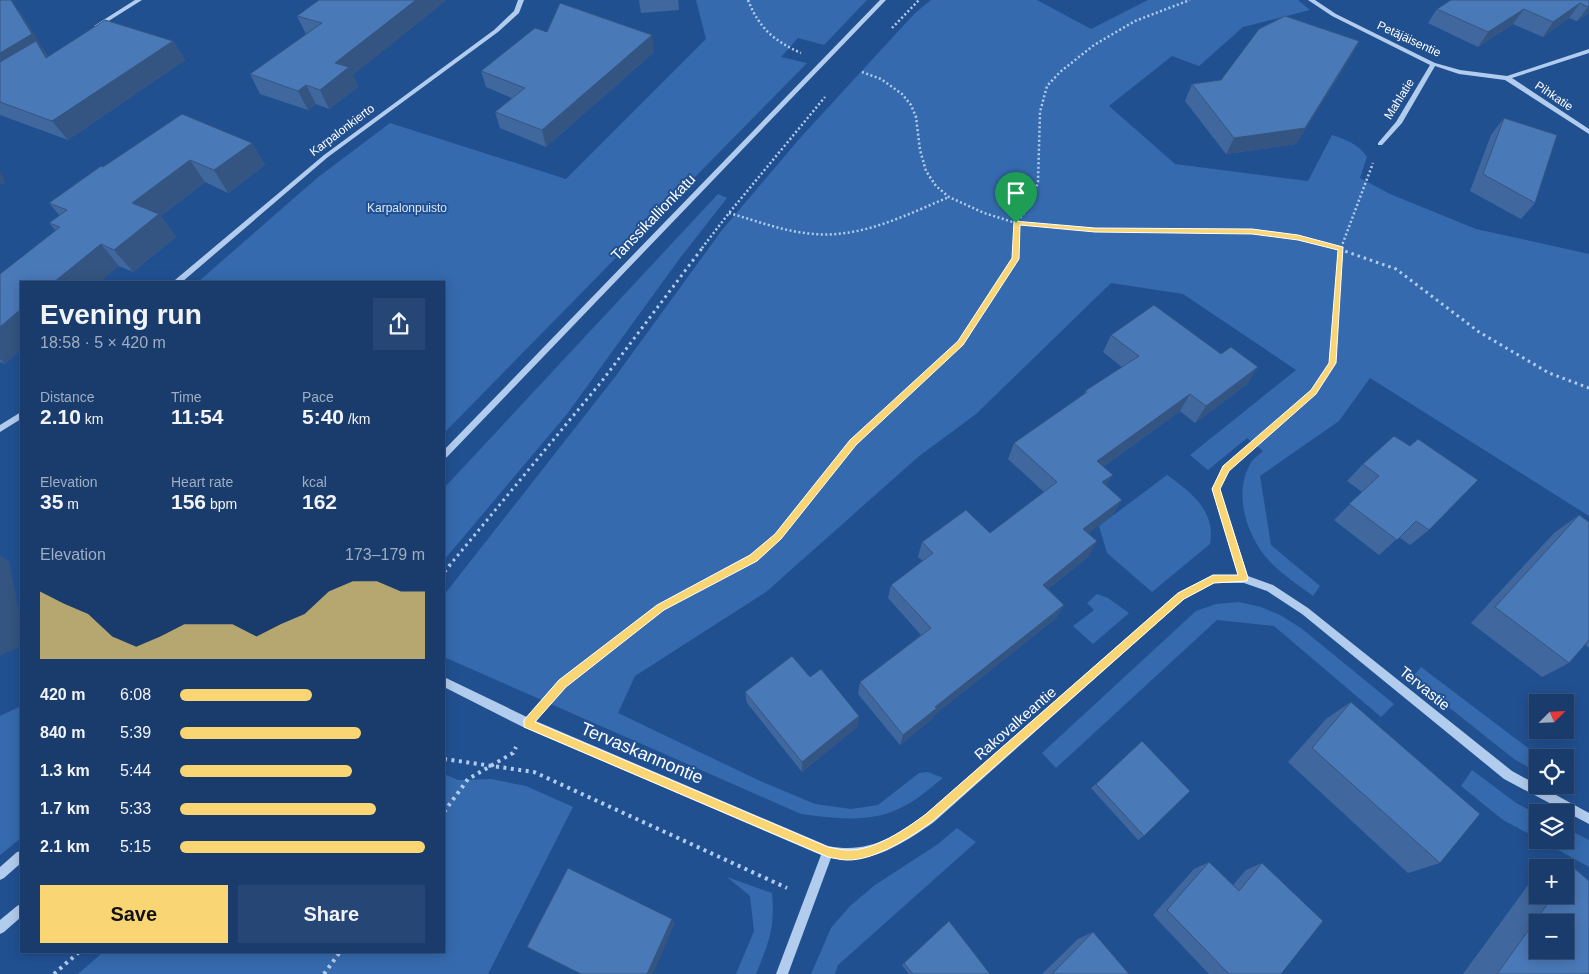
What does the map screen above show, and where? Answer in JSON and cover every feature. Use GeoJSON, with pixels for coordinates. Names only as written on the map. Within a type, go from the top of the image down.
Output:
{"type":"FeatureCollection","features":[{"type":"Feature","properties":{"kind":"street"},"geometry":{"type":"LineString","coordinates":[[90,31],[139,0]]}},
{"type":"Feature","properties":{"kind":"street","name":"Karpalonkierto"},"geometry":{"type":"LineString","coordinates":[[179,281],[326,156],[496,31],[516,12],[521,0]]}},
{"type":"Feature","properties":{"kind":"street","name":"Tanssikallionkatu"},"geometry":{"type":"LineString","coordinates":[[445,454],[883,0]]}},
{"type":"Feature","properties":{"kind":"street","name":"Petäjäisentie"},"geometry":{"type":"LineString","coordinates":[[1311,0],[1334,14],[1433,64],[1458,72],[1508,78],[1589,51]]}},
{"type":"Feature","properties":{"kind":"street","name":"Mahlatie"},"geometry":{"type":"LineString","coordinates":[[1380,144],[1399,123],[1433,64]]}},
{"type":"Feature","properties":{"kind":"street","name":"Pihkatie"},"geometry":{"type":"LineString","coordinates":[[1508,78],[1589,132]]}},
{"type":"Feature","properties":{"kind":"street"},"geometry":{"type":"LineString","coordinates":[[0,429],[20,417]]}},
{"type":"Feature","properties":{"kind":"street"},"geometry":{"type":"LineString","coordinates":[[1216,489],[1244,578]]}},
{"type":"Feature","properties":{"kind":"street","name":"Tervastie"},"geometry":{"type":"LineString","coordinates":[[1244,578],[1270,588],[1305,611],[1508,775],[1589,819]]}},
{"type":"Feature","properties":{"kind":"street","name":"Rakovalkeantie"},"geometry":{"type":"LineString","coordinates":[[828,852],[849,855],[868,851],[903,837],[930,818],[1181,596],[1213,579],[1244,578]]}},
{"type":"Feature","properties":{"kind":"street","name":"Tervaskannontie"},"geometry":{"type":"LineString","coordinates":[[445,682],[528,724],[828,852]]}},
{"type":"Feature","properties":{"kind":"street"},"geometry":{"type":"LineString","coordinates":[[782,974],[828,852]]}},
{"type":"Feature","properties":{"kind":"street"},"geometry":{"type":"LineString","coordinates":[[0,874],[20,857]]}},
{"type":"Feature","properties":{"kind":"street"},"geometry":{"type":"LineString","coordinates":[[0,928],[20,911]]}},
{"type":"Feature","properties":{"kind":"path"},"geometry":{"type":"LineString","coordinates":[[748,0],[754,19],[764,31],[780,44],[804,53]]}},
{"type":"Feature","properties":{"kind":"path"},"geometry":{"type":"LineString","coordinates":[[887,33],[919,0]]}},
{"type":"Feature","properties":{"kind":"path"},"geometry":{"type":"LineString","coordinates":[[445,811],[468,779],[513,754],[528,724],[562,684],[660,607],[754,558],[778,536],[853,442],[961,343],[1016,259],[1016,223],[1029,207],[1038,182],[1040,112],[1047,86],[1060,72],[1094,45],[1135,21],[1190,0]]}},
{"type":"Feature","properties":{"kind":"path"},"geometry":{"type":"LineString","coordinates":[[862,72],[888,84],[902,94],[911,105],[916,116],[920,150],[926,171],[936,186],[949,197],[984,213],[1016,223],[1095,230],[1252,231],[1298,238],[1341,249],[1396,270],[1479,332],[1549,373],[1589,388]]}},
{"type":"Feature","properties":{"kind":"path"},"geometry":{"type":"LineString","coordinates":[[445,571],[602,381],[729,213],[828,94]]}},
{"type":"Feature","properties":{"kind":"path"},"geometry":{"type":"LineString","coordinates":[[1216,489],[1226,468],[1314,392],[1333,363],[1341,249],[1380,144]]}},
{"type":"Feature","properties":{"kind":"path"},"geometry":{"type":"LineString","coordinates":[[729,213],[782,228],[816,234],[853,232],[887,222],[949,197]]}},
{"type":"Feature","properties":{"kind":"path"},"geometry":{"type":"LineString","coordinates":[[445,759],[471,766],[494,766],[534,772],[810,898]]}},
{"type":"Feature","properties":{"kind":"path"},"geometry":{"type":"LineString","coordinates":[[54,974],[78,953]]}},
{"type":"Feature","properties":{"kind":"path"},"geometry":{"type":"LineString","coordinates":[[324,974],[339,953]]}},
{"type":"Feature","properties":{"kind":"green space","name":"Karpalonpuisto"},"geometry":{"type":"Polygon","coordinates":[[[696,0],[867,0],[824,45],[798,38],[781,57],[807,63],[445,432],[445,281],[199,281],[317,178],[390,123],[566,179],[706,39],[696,0]]]}},
{"type":"Feature","properties":{"kind":"green space"},"geometry":{"type":"Polygon","coordinates":[[[931,0],[1037,0],[1091,29],[1148,0],[1298,0],[1310,10],[1243,27],[1199,66],[1172,56],[1109,106],[1175,164],[1308,181],[1332,135],[1352,143],[1364,153],[1367,157],[1360,178],[1390,194],[1476,229],[1589,254],[1589,516],[1370,378],[1339,421],[1260,476],[1271,545],[1320,586],[1313,596],[1270,562],[1258,546],[1247,523],[1242,497],[1243,485],[1246,472],[1252,461],[1263,451],[1247,438],[1208,470],[1190,455],[1296,370],[1183,294],[1111,283],[976,414],[918,457],[766,592],[635,676],[618,713],[758,780],[815,804],[851,809],[878,805],[919,773],[928,772],[943,778],[908,804],[882,815],[869,817],[843,818],[801,814],[445,657],[445,594],[615,377],[722,230],[801,137],[915,13],[931,0]]]}},
{"type":"Feature","properties":{"kind":"green space"},"geometry":{"type":"Polygon","coordinates":[[[718,194],[727,198],[680,258],[567,414],[445,559],[445,487],[718,194]]]}},
{"type":"Feature","properties":{"kind":"green space"},"geometry":{"type":"Polygon","coordinates":[[[1167,475],[1185,488],[1205,512],[1211,532],[1210,544],[1152,592],[1107,553],[1099,526],[1167,475]]]}},
{"type":"Feature","properties":{"kind":"green space"},"geometry":{"type":"Polygon","coordinates":[[[1097,594],[1108,598],[1129,613],[1093,644],[1073,626],[1094,610],[1087,603],[1097,594]]]}},
{"type":"Feature","properties":{"kind":"green space"},"geometry":{"type":"Polygon","coordinates":[[[1239,602],[1261,607],[1280,615],[1301,628],[1394,704],[1381,717],[1274,626],[1217,620],[1056,768],[1042,753],[1196,611],[1216,604],[1239,602]]]}},
{"type":"Feature","properties":{"kind":"green space"},"geometry":{"type":"Polygon","coordinates":[[[1421,667],[1529,749],[1529,768],[1514,759],[1412,678],[1421,667]]]}},
{"type":"Feature","properties":{"kind":"green space"},"geometry":{"type":"Polygon","coordinates":[[[20,706],[20,839],[0,855],[0,716],[20,706]]]}},
{"type":"Feature","properties":{"kind":"green space"},"geometry":{"type":"Polygon","coordinates":[[[1472,770],[1516,803],[1529,810],[1529,834],[1503,820],[1461,786],[1472,770]]]}},
{"type":"Feature","properties":{"kind":"green space"},"geometry":{"type":"Polygon","coordinates":[[[445,774],[458,780],[491,779],[526,786],[573,807],[488,974],[78,974],[102,953],[445,953],[445,774]]]}},
{"type":"Feature","properties":{"kind":"green space"},"geometry":{"type":"Polygon","coordinates":[[[957,828],[976,842],[838,965],[835,974],[811,974],[831,928],[850,906],[875,885],[938,844],[957,828]]]}},
{"type":"Feature","properties":{"kind":"green space"},"geometry":{"type":"Polygon","coordinates":[[[1574,832],[1589,840],[1589,867],[1556,849],[1574,849],[1574,832]]]}},
{"type":"Feature","properties":{"kind":"green space"},"geometry":{"type":"Polygon","coordinates":[[[727,877],[772,893],[772,926],[756,974],[736,974],[754,931],[750,896],[727,877]]]}},
{"type":"Feature","properties":{"kind":"building"},"geometry":{"type":"Polygon","coordinates":[[[0,0],[11,0],[32,34],[0,53],[0,0]]]}},
{"type":"Feature","properties":{"kind":"building"},"geometry":{"type":"Polygon","coordinates":[[[319,0],[416,0],[335,63],[349,67],[320,90],[306,85],[298,91],[250,74],[322,23],[297,16],[319,0]]]}},
{"type":"Feature","properties":{"kind":"building"},"geometry":{"type":"Polygon","coordinates":[[[1451,0],[1589,0],[1589,6],[1580,3],[1553,22],[1524,9],[1488,32],[1437,9],[1451,0]]]}},
{"type":"Feature","properties":{"kind":"building"},"geometry":{"type":"Polygon","coordinates":[[[560,3],[652,35],[542,130],[495,112],[525,88],[481,71],[535,28],[547,32],[560,3]]]}},
{"type":"Feature","properties":{"kind":"building"},"geometry":{"type":"Polygon","coordinates":[[[1285,16],[1359,41],[1305,128],[1234,138],[1192,84],[1221,80],[1259,29],[1285,16]]]}},
{"type":"Feature","properties":{"kind":"building"},"geometry":{"type":"Polygon","coordinates":[[[105,20],[173,41],[52,121],[0,102],[0,62],[36,41],[46,58],[105,20]]]}},
{"type":"Feature","properties":{"kind":"building"},"geometry":{"type":"Polygon","coordinates":[[[182,114],[252,143],[214,170],[190,160],[132,203],[159,214],[114,250],[101,244],[55,281],[20,281],[20,310],[0,327],[0,274],[60,227],[49,223],[67,210],[49,203],[101,166],[103,167],[182,114]]]}},
{"type":"Feature","properties":{"kind":"building"},"geometry":{"type":"Polygon","coordinates":[[[1504,118],[1557,135],[1535,203],[1483,174],[1504,118]]]}},
{"type":"Feature","properties":{"kind":"building"},"geometry":{"type":"Polygon","coordinates":[[[1154,305],[1221,354],[1231,347],[1258,367],[1206,406],[1190,394],[1097,461],[1113,475],[1102,482],[1122,500],[1083,529],[1097,541],[1043,585],[1064,605],[935,707],[937,708],[903,735],[860,682],[931,628],[891,585],[933,553],[922,542],[966,510],[990,533],[1057,482],[1014,443],[1087,392],[1085,391],[1139,356],[1111,335],[1154,305]]]}},
{"type":"Feature","properties":{"kind":"building"},"geometry":{"type":"Polygon","coordinates":[[[1394,436],[1410,446],[1418,439],[1478,480],[1429,530],[1416,521],[1397,540],[1349,504],[1379,476],[1363,464],[1394,436]]]}},
{"type":"Feature","properties":{"kind":"building"},"geometry":{"type":"Polygon","coordinates":[[[1579,515],[1589,522],[1589,640],[1569,663],[1495,607],[1579,515]]]}},
{"type":"Feature","properties":{"kind":"building"},"geometry":{"type":"Polygon","coordinates":[[[792,656],[810,677],[821,669],[859,716],[802,762],[745,692],[792,656]]]}},
{"type":"Feature","properties":{"kind":"building"},"geometry":{"type":"Polygon","coordinates":[[[1351,702],[1480,814],[1440,863],[1312,748],[1351,702]]]}},
{"type":"Feature","properties":{"kind":"building"},"geometry":{"type":"Polygon","coordinates":[[[1142,741],[1190,791],[1144,836],[1096,784],[1142,741]]]}},
{"type":"Feature","properties":{"kind":"building"},"geometry":{"type":"Polygon","coordinates":[[[1209,862],[1239,891],[1262,863],[1323,921],[1281,974],[1229,974],[1167,910],[1209,862]]]}},
{"type":"Feature","properties":{"kind":"building"},"geometry":{"type":"Polygon","coordinates":[[[568,868],[672,919],[647,974],[581,974],[527,947],[568,868]]]}},
{"type":"Feature","properties":{"kind":"building"},"geometry":{"type":"Polygon","coordinates":[[[1574,868],[1589,881],[1589,974],[1497,974],[1529,930],[1529,959],[1574,959],[1574,914],[1540,914],[1548,904],[1574,904],[1574,868]]]}},
{"type":"Feature","properties":{"kind":"building"},"geometry":{"type":"Polygon","coordinates":[[[949,921],[990,974],[913,974],[904,963],[949,921]]]}},
{"type":"Feature","properties":{"kind":"building"},"geometry":{"type":"Polygon","coordinates":[[[1093,932],[1129,974],[1052,974],[1093,932]]]}},
{"type":"Feature","properties":{"kind":"route"},"geometry":{"type":"LineString","coordinates":[[1016,223],[1095,230],[1252,231],[1298,238],[1341,249],[1333,363],[1314,392],[1226,468],[1216,489],[1244,578],[1213,579],[1181,596],[930,818],[903,837],[868,851],[849,855],[828,852],[528,724],[562,684],[660,607],[754,558],[778,536],[853,442],[961,343],[1016,259],[1016,223]]}}]}
